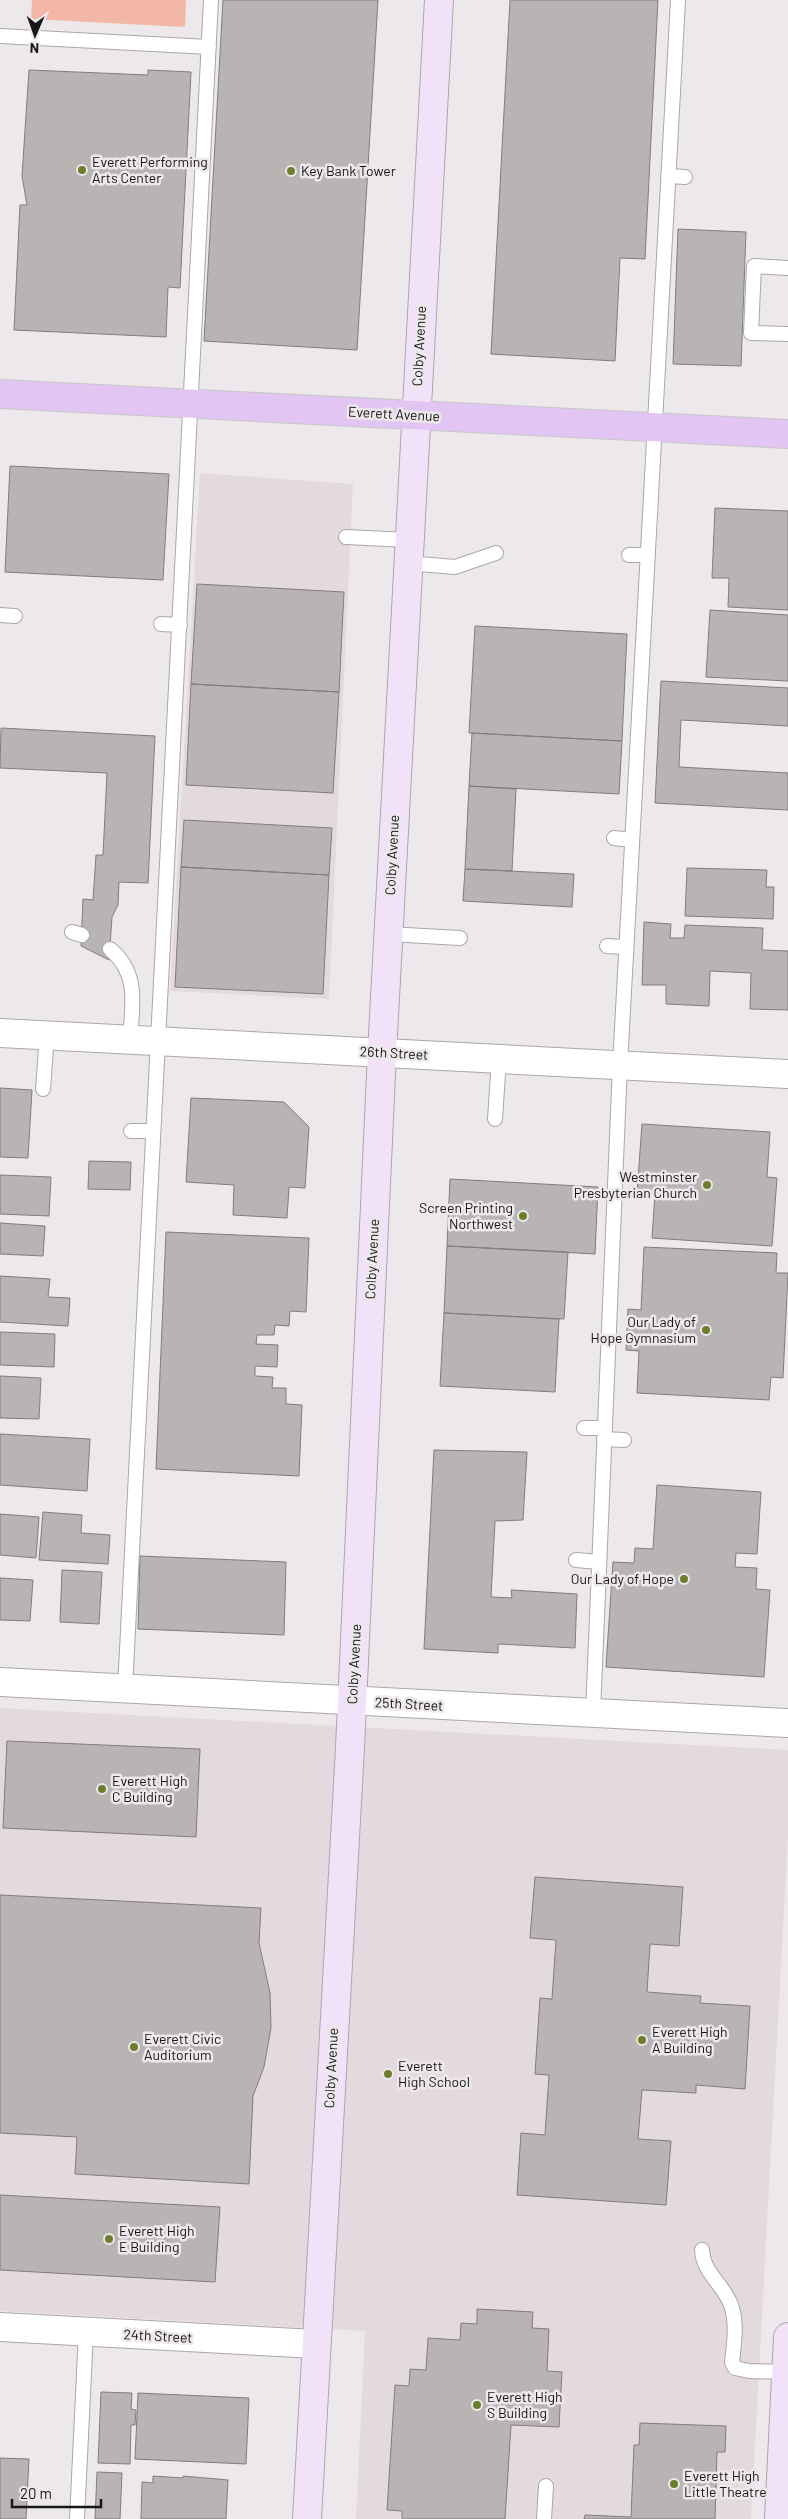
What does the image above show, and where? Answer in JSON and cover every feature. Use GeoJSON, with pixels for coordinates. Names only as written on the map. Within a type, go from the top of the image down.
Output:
{"type":"FeatureCollection","features":[{"type":"Feature","properties":{"kind":"main road","name":"Colby Avenue"},"geometry":{"type":"LineString","coordinates":[[307,2519],[352,1701],[382,1052],[438,0]]}},
{"type":"Feature","properties":{"kind":"main road","name":"Everett Avenue"},"geometry":{"type":"LineString","coordinates":[[0,394],[788,434]]}},
{"type":"Feature","properties":{"kind":"main road"},"geometry":{"type":"LineString","coordinates":[[779,2519],[788,2337]]}},
{"type":"Feature","properties":{"kind":"street","name":"26th Street"},"geometry":{"type":"LineString","coordinates":[[0,1033],[788,1074]]}},
{"type":"Feature","properties":{"kind":"street","name":"25th Street"},"geometry":{"type":"LineString","coordinates":[[0,1682],[788,1723]]}},
{"type":"Feature","properties":{"kind":"street","name":"24th Street"},"geometry":{"type":"LineString","coordinates":[[0,2327],[316,2344]]}},
{"type":"Feature","properties":{"kind":"lane"},"geometry":{"type":"LineString","coordinates":[[124,1689],[140,1504],[152,1131],[192,404],[211,0]]}},
{"type":"Feature","properties":{"kind":"lane"},"geometry":{"type":"LineString","coordinates":[[593,1713],[620,1065],[678,0]]}},
{"type":"Feature","properties":{"kind":"lane"},"geometry":{"type":"LineString","coordinates":[[676,24],[690,24]]}},
{"type":"Feature","properties":{"kind":"lane"},"geometry":{"type":"LineString","coordinates":[[0,36],[209,47]]}},
{"type":"Feature","properties":{"kind":"lane"},"geometry":{"type":"LineString","coordinates":[[668,176],[686,177]]}},
{"type":"Feature","properties":{"kind":"lane"},"geometry":{"type":"LineString","coordinates":[[788,268],[754,266],[751,333],[788,334]]}},
{"type":"Feature","properties":{"kind":"lane"},"geometry":{"type":"LineString","coordinates":[[185,528],[199,529]]}},
{"type":"Feature","properties":{"kind":"lane"},"geometry":{"type":"LineString","coordinates":[[346,537],[408,551],[455,567],[496,553]]}},
{"type":"Feature","properties":{"kind":"lane"},"geometry":{"type":"LineString","coordinates":[[628,555],[648,555]]}},
{"type":"Feature","properties":{"kind":"lane"},"geometry":{"type":"LineString","coordinates":[[0,615],[15,616]]}},
{"type":"Feature","properties":{"kind":"lane"},"geometry":{"type":"LineString","coordinates":[[161,624],[180,625]]}},
{"type":"Feature","properties":{"kind":"lane"},"geometry":{"type":"LineString","coordinates":[[614,838],[632,840]]}},
{"type":"Feature","properties":{"kind":"lane"},"geometry":{"type":"LineString","coordinates":[[388,934],[460,938]]}},
{"type":"Feature","properties":{"kind":"lane"},"geometry":{"type":"LineString","coordinates":[[607,946],[626,946]]}},
{"type":"Feature","properties":{"kind":"lane"},"geometry":{"type":"LineString","coordinates":[[110,949],[122,959],[132,980],[130,1040]]}},
{"type":"Feature","properties":{"kind":"lane"},"geometry":{"type":"LineString","coordinates":[[43,1089],[47,1035]]}},
{"type":"Feature","properties":{"kind":"lane"},"geometry":{"type":"LineString","coordinates":[[495,1119],[499,1059]]}},
{"type":"Feature","properties":{"kind":"lane"},"geometry":{"type":"LineString","coordinates":[[131,1131],[152,1131]]}},
{"type":"Feature","properties":{"kind":"lane"},"geometry":{"type":"LineString","coordinates":[[584,1428],[624,1440]]}},
{"type":"Feature","properties":{"kind":"lane"},"geometry":{"type":"LineString","coordinates":[[576,1560],[599,1562]]}},
{"type":"Feature","properties":{"kind":"lane"},"geometry":{"type":"LineString","coordinates":[[702,2250],[703,2259],[708,2270],[725,2292],[732,2307],[735,2322],[732,2362],[735,2368],[749,2371],[787,2372]]}},
{"type":"Feature","properties":{"kind":"lane"},"geometry":{"type":"LineString","coordinates":[[77,2519],[86,2332]]}},
{"type":"Feature","properties":{"kind":"lane"},"geometry":{"type":"LineString","coordinates":[[544,2519],[546,2486]]}},
{"type":"Feature","properties":{"kind":"shaded area"},"geometry":{"type":"Polygon","coordinates":[[[32,0],[186,0],[185,27],[31,19],[32,0]]]}},
{"type":"Feature","properties":{"kind":"shaded area"},"geometry":{"type":"Polygon","coordinates":[[[200,473],[353,484],[329,999],[170,991],[200,473]]]}},
{"type":"Feature","properties":{"kind":"shaded area","name":"Everett High School"},"geometry":{"type":"Polygon","coordinates":[[[0,1708],[788,1750],[788,1836],[751,2519],[356,2519],[365,2331],[0,2311],[0,1708]]]}},
{"type":"Feature","properties":{"kind":"building","name":"Key Bank Tower"},"geometry":{"type":"Polygon","coordinates":[[[223,0],[378,0],[357,350],[204,341],[223,0]]]}},
{"type":"Feature","properties":{"kind":"building"},"geometry":{"type":"Polygon","coordinates":[[[510,0],[658,0],[645,259],[620,258],[615,361],[491,354],[510,0]]]}},
{"type":"Feature","properties":{"kind":"building"},"geometry":{"type":"Polygon","coordinates":[[[29,70],[148,75],[148,70],[191,72],[180,288],[168,287],[166,337],[14,330],[20,205],[27,205],[22,176],[29,70]]]}},
{"type":"Feature","properties":{"kind":"building"},"geometry":{"type":"Polygon","coordinates":[[[678,229],[746,232],[741,366],[673,364],[678,229]]]}},
{"type":"Feature","properties":{"kind":"building"},"geometry":{"type":"Polygon","coordinates":[[[10,466],[169,474],[163,580],[5,572],[10,466]]]}},
{"type":"Feature","properties":{"kind":"building"},"geometry":{"type":"Polygon","coordinates":[[[715,508],[788,511],[788,610],[728,607],[729,578],[712,578],[715,508]]]}},
{"type":"Feature","properties":{"kind":"building"},"geometry":{"type":"Polygon","coordinates":[[[197,584],[344,592],[339,692],[191,684],[197,584]]]}},
{"type":"Feature","properties":{"kind":"building"},"geometry":{"type":"Polygon","coordinates":[[[710,610],[788,615],[788,681],[706,677],[710,610]]]}},
{"type":"Feature","properties":{"kind":"building"},"geometry":{"type":"Polygon","coordinates":[[[475,626],[627,634],[622,741],[469,733],[475,626]]]}},
{"type":"Feature","properties":{"kind":"building"},"geometry":{"type":"Polygon","coordinates":[[[661,681],[788,688],[788,726],[681,720],[679,767],[788,773],[788,810],[655,803],[661,681]]]}},
{"type":"Feature","properties":{"kind":"building"},"geometry":{"type":"Polygon","coordinates":[[[191,684],[339,692],[333,793],[186,785],[191,684]]]}},
{"type":"Feature","properties":{"kind":"building"},"geometry":{"type":"Polygon","coordinates":[[[1,728],[155,736],[148,883],[119,882],[118,905],[112,917],[109,960],[81,946],[83,899],[93,900],[96,855],[103,855],[107,773],[0,768],[1,728]]]}},
{"type":"Feature","properties":{"kind":"building"},"geometry":{"type":"Polygon","coordinates":[[[472,733],[622,741],[619,794],[469,786],[472,733]]]}},
{"type":"Feature","properties":{"kind":"building"},"geometry":{"type":"Polygon","coordinates":[[[469,786],[516,789],[512,871],[465,869],[469,786]]]}},
{"type":"Feature","properties":{"kind":"building"},"geometry":{"type":"Polygon","coordinates":[[[184,820],[332,828],[329,875],[181,867],[184,820]]]}},
{"type":"Feature","properties":{"kind":"building"},"geometry":{"type":"Polygon","coordinates":[[[181,867],[329,875],[323,994],[175,987],[181,867]]]}},
{"type":"Feature","properties":{"kind":"building"},"geometry":{"type":"Polygon","coordinates":[[[687,868],[767,870],[766,887],[774,887],[773,919],[685,916],[687,868]]]}},
{"type":"Feature","properties":{"kind":"building"},"geometry":{"type":"Polygon","coordinates":[[[465,869],[574,874],[572,907],[463,901],[465,869]]]}},
{"type":"Feature","properties":{"kind":"building"},"geometry":{"type":"Polygon","coordinates":[[[644,922],[671,924],[670,938],[684,938],[685,925],[763,928],[762,950],[788,951],[788,1010],[750,1009],[751,973],[710,971],[709,1006],[666,1004],[666,985],[642,985],[644,922]]]}},
{"type":"Feature","properties":{"kind":"building"},"geometry":{"type":"Polygon","coordinates":[[[0,1088],[32,1090],[28,1158],[0,1157],[0,1088]]]}},
{"type":"Feature","properties":{"kind":"building"},"geometry":{"type":"Polygon","coordinates":[[[191,1098],[284,1102],[309,1127],[305,1188],[289,1187],[287,1218],[233,1215],[234,1185],[186,1182],[191,1098]]]}},
{"type":"Feature","properties":{"kind":"building","name":"Westminster Presbyterian Church"},"geometry":{"type":"Polygon","coordinates":[[[642,1124],[770,1132],[767,1177],[777,1178],[772,1246],[652,1238],[655,1194],[637,1193],[642,1124]]]}},
{"type":"Feature","properties":{"kind":"building"},"geometry":{"type":"Polygon","coordinates":[[[89,1161],[131,1162],[130,1190],[88,1189],[89,1161]]]}},
{"type":"Feature","properties":{"kind":"building"},"geometry":{"type":"Polygon","coordinates":[[[0,1175],[51,1177],[49,1216],[0,1214],[0,1175]]]}},
{"type":"Feature","properties":{"kind":"building","name":"Screen Printing Northwest"},"geometry":{"type":"Polygon","coordinates":[[[450,1179],[598,1187],[595,1254],[447,1246],[450,1179]]]}},
{"type":"Feature","properties":{"kind":"building"},"geometry":{"type":"Polygon","coordinates":[[[0,1223],[45,1226],[43,1256],[0,1254],[0,1223]]]}},
{"type":"Feature","properties":{"kind":"building"},"geometry":{"type":"Polygon","coordinates":[[[166,1232],[309,1238],[306,1312],[290,1311],[289,1326],[275,1325],[274,1335],[257,1335],[256,1344],[278,1345],[277,1367],[255,1366],[255,1376],[273,1377],[272,1388],[286,1388],[286,1404],[302,1405],[299,1476],[156,1469],[166,1232]]]}},
{"type":"Feature","properties":{"kind":"building"},"geometry":{"type":"Polygon","coordinates":[[[447,1246],[568,1252],[564,1319],[444,1313],[447,1246]]]}},
{"type":"Feature","properties":{"kind":"building","name":"Our Lady of Hope Gymnasium"},"geometry":{"type":"Polygon","coordinates":[[[644,1247],[777,1253],[776,1273],[788,1273],[783,1378],[771,1377],[769,1400],[637,1393],[639,1351],[626,1350],[628,1309],[641,1310],[644,1247]]]}},
{"type":"Feature","properties":{"kind":"building"},"geometry":{"type":"Polygon","coordinates":[[[0,1276],[50,1279],[48,1297],[70,1298],[68,1326],[0,1322],[0,1276]]]}},
{"type":"Feature","properties":{"kind":"building"},"geometry":{"type":"Polygon","coordinates":[[[444,1313],[559,1319],[555,1392],[440,1386],[444,1313]]]}},
{"type":"Feature","properties":{"kind":"building"},"geometry":{"type":"Polygon","coordinates":[[[0,1332],[55,1334],[54,1367],[0,1365],[0,1332]]]}},
{"type":"Feature","properties":{"kind":"building"},"geometry":{"type":"Polygon","coordinates":[[[0,1376],[41,1378],[39,1419],[0,1418],[0,1376]]]}},
{"type":"Feature","properties":{"kind":"building"},"geometry":{"type":"Polygon","coordinates":[[[0,1434],[90,1439],[87,1491],[0,1485],[0,1434]]]}},
{"type":"Feature","properties":{"kind":"building"},"geometry":{"type":"Polygon","coordinates":[[[434,1450],[527,1452],[523,1520],[495,1521],[491,1597],[512,1598],[511,1590],[577,1594],[575,1648],[498,1644],[498,1653],[424,1649],[434,1450]]]}},
{"type":"Feature","properties":{"kind":"building","name":"Our Lady of Hope"},"geometry":{"type":"Polygon","coordinates":[[[657,1485],[761,1492],[757,1554],[736,1553],[735,1567],[757,1568],[756,1589],[770,1590],[764,1677],[606,1667],[613,1562],[634,1563],[635,1548],[653,1549],[657,1485]]]}},
{"type":"Feature","properties":{"kind":"building"},"geometry":{"type":"Polygon","coordinates":[[[43,1512],[82,1515],[81,1533],[110,1535],[108,1564],[39,1560],[43,1512]]]}},
{"type":"Feature","properties":{"kind":"building"},"geometry":{"type":"Polygon","coordinates":[[[0,1514],[39,1517],[36,1558],[0,1555],[0,1514]]]}},
{"type":"Feature","properties":{"kind":"building"},"geometry":{"type":"Polygon","coordinates":[[[140,1556],[286,1562],[284,1635],[138,1629],[140,1556]]]}},
{"type":"Feature","properties":{"kind":"building"},"geometry":{"type":"Polygon","coordinates":[[[62,1570],[102,1572],[99,1624],[60,1622],[62,1570]]]}},
{"type":"Feature","properties":{"kind":"building"},"geometry":{"type":"Polygon","coordinates":[[[0,1578],[33,1580],[30,1621],[0,1620],[0,1578]]]}},
{"type":"Feature","properties":{"kind":"building","name":"Everett High C Building"},"geometry":{"type":"Polygon","coordinates":[[[7,1741],[200,1749],[196,1837],[3,1828],[7,1741]]]}},
{"type":"Feature","properties":{"kind":"building","name":"Everett High A Building"},"geometry":{"type":"Polygon","coordinates":[[[535,1877],[683,1887],[679,1946],[650,1944],[647,1992],[701,1996],[700,2003],[750,2006],[745,2089],[696,2085],[696,2093],[642,2090],[638,2139],[671,2141],[666,2205],[517,2195],[521,2133],[545,2135],[549,2075],[535,2074],[540,1998],[552,1999],[556,1940],[530,1938],[535,1877]]]}},
{"type":"Feature","properties":{"kind":"building","name":"Everett Civic Auditorium"},"geometry":{"type":"Polygon","coordinates":[[[0,1895],[261,1908],[259,1943],[270,1993],[271,2028],[264,2067],[253,2096],[249,2184],[75,2174],[77,2137],[0,2133],[0,1895]]]}},
{"type":"Feature","properties":{"kind":"building","name":"Everett High E Building"},"geometry":{"type":"Polygon","coordinates":[[[0,2195],[220,2207],[215,2282],[0,2270],[0,2195]]]}},
{"type":"Feature","properties":{"kind":"building","name":"Everett High S Building"},"geometry":{"type":"Polygon","coordinates":[[[477,2309],[533,2312],[532,2328],[549,2329],[547,2371],[562,2372],[559,2427],[511,2425],[505,2519],[402,2519],[402,2511],[387,2510],[395,2385],[409,2386],[410,2369],[426,2370],[428,2338],[460,2340],[461,2323],[477,2324],[477,2309]]]}},
{"type":"Feature","properties":{"kind":"building"},"geometry":{"type":"Polygon","coordinates":[[[101,2392],[132,2393],[131,2409],[136,2410],[135,2425],[131,2425],[130,2464],[98,2463],[101,2392]]]}},
{"type":"Feature","properties":{"kind":"building"},"geometry":{"type":"Polygon","coordinates":[[[138,2393],[249,2398],[246,2464],[135,2459],[138,2393]]]}},
{"type":"Feature","properties":{"kind":"building","name":"Everett High Little Theatre"},"geometry":{"type":"Polygon","coordinates":[[[640,2423],[726,2426],[725,2452],[717,2452],[715,2519],[584,2519],[585,2515],[631,2517],[634,2445],[639,2445],[640,2423]]]}},
{"type":"Feature","properties":{"kind":"building"},"geometry":{"type":"Polygon","coordinates":[[[0,2458],[29,2459],[26,2519],[0,2519],[0,2458]]]}},
{"type":"Feature","properties":{"kind":"building"},"geometry":{"type":"Polygon","coordinates":[[[97,2472],[122,2473],[120,2519],[95,2519],[97,2472]]]}},
{"type":"Feature","properties":{"kind":"building"},"geometry":{"type":"Polygon","coordinates":[[[153,2476],[183,2478],[183,2476],[228,2480],[226,2519],[141,2519],[142,2482],[153,2483],[153,2476]]]}},
{"type":"Feature","properties":{"kind":"place","name":"Everett Performing Arts Center"},"geometry":{"type":"Point","coordinates":[82,170]}},
{"type":"Feature","properties":{"kind":"place","name":"Key Bank Tower"},"geometry":{"type":"Point","coordinates":[291,171]}},
{"type":"Feature","properties":{"kind":"place","name":"Westminster Presbyterian Church"},"geometry":{"type":"Point","coordinates":[707,1185]}},
{"type":"Feature","properties":{"kind":"place","name":"Screen Printing Northwest"},"geometry":{"type":"Point","coordinates":[523,1216]}},
{"type":"Feature","properties":{"kind":"place","name":"Our Lady of Hope Gymnasium"},"geometry":{"type":"Point","coordinates":[706,1330]}},
{"type":"Feature","properties":{"kind":"place","name":"Our Lady of Hope"},"geometry":{"type":"Point","coordinates":[684,1579]}},
{"type":"Feature","properties":{"kind":"place","name":"Everett High C Building"},"geometry":{"type":"Point","coordinates":[102,1789]}},
{"type":"Feature","properties":{"kind":"place","name":"Everett High A Building"},"geometry":{"type":"Point","coordinates":[642,2040]}},
{"type":"Feature","properties":{"kind":"place","name":"Everett Civic Auditorium"},"geometry":{"type":"Point","coordinates":[134,2047]}},
{"type":"Feature","properties":{"kind":"place","name":"Everett High School"},"geometry":{"type":"Point","coordinates":[388,2074]}},
{"type":"Feature","properties":{"kind":"place","name":"Everett High E Building"},"geometry":{"type":"Point","coordinates":[109,2239]}},
{"type":"Feature","properties":{"kind":"place","name":"Everett High S Building"},"geometry":{"type":"Point","coordinates":[477,2405]}},
{"type":"Feature","properties":{"kind":"place","name":"Everett High Little Theatre"},"geometry":{"type":"Point","coordinates":[674,2484]}}]}
